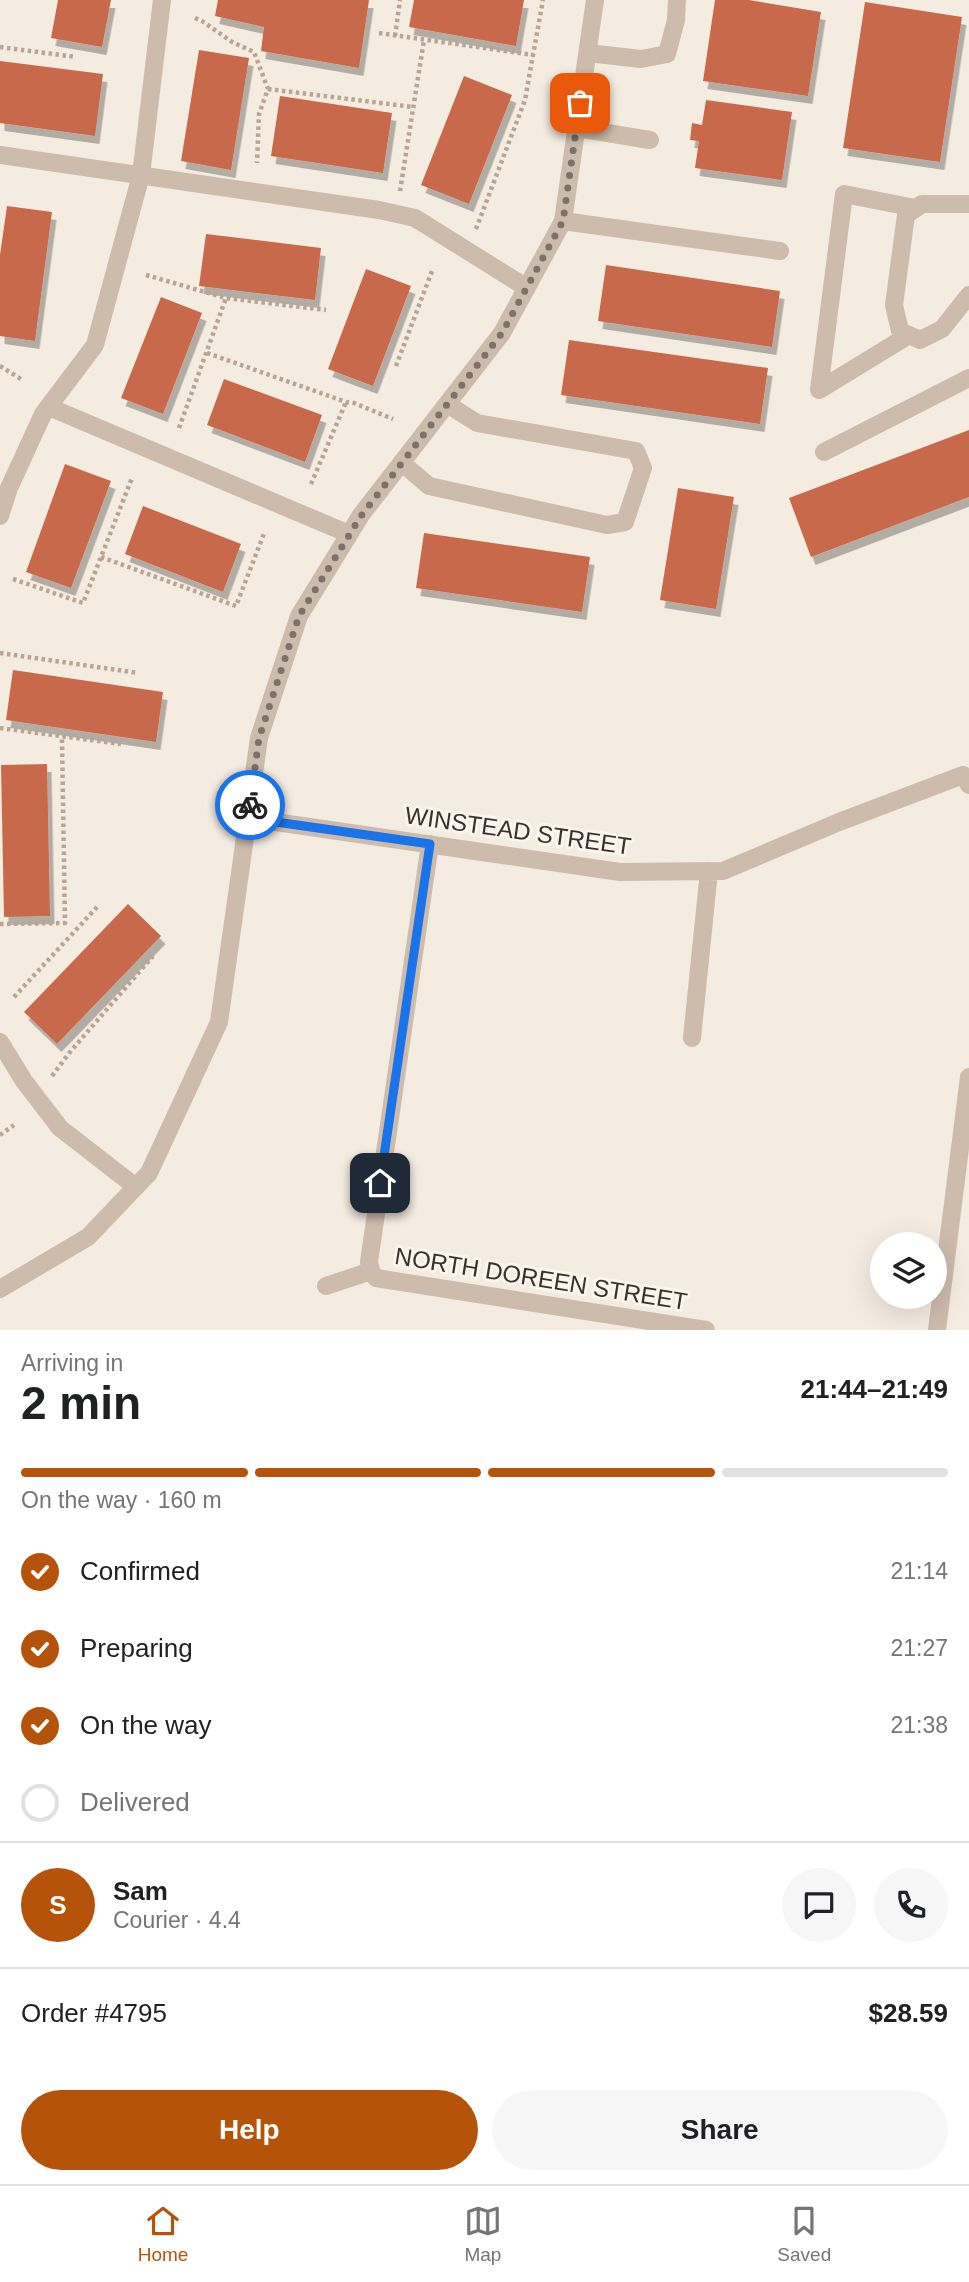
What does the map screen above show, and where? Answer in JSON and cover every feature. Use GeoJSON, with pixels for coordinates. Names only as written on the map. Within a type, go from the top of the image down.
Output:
{"type":"FeatureCollection","features":[{"type":"Feature","properties":{"kind":"street"},"geometry":{"type":"LineString","coordinates":[[0,516],[9,488],[43,414],[95,345],[141,175],[162,0]]}},
{"type":"Feature","properties":{"kind":"street"},"geometry":{"type":"LineString","coordinates":[[0,1289],[88,1237],[149,1173],[219,1022],[259,738],[299,616],[361,516],[502,333],[563,221],[595,0]]}},
{"type":"Feature","properties":{"kind":"street"},"geometry":{"type":"LineString","coordinates":[[588,53],[641,59],[667,54],[676,20],[677,0]]}},
{"type":"Feature","properties":{"kind":"street"},"geometry":{"type":"LineString","coordinates":[[577,128],[650,140]]}},
{"type":"Feature","properties":{"kind":"street"},"geometry":{"type":"LineString","coordinates":[[0,155],[415,218],[527,288]]}},
{"type":"Feature","properties":{"kind":"street"},"geometry":{"type":"LineString","coordinates":[[909,335],[819,390],[844,194],[915,208]]}},
{"type":"Feature","properties":{"kind":"street"},"geometry":{"type":"LineString","coordinates":[[969,204],[922,204],[906,215],[894,305],[900,331],[920,340],[942,329],[969,295]]}},
{"type":"Feature","properties":{"kind":"street"},"geometry":{"type":"LineString","coordinates":[[563,221],[780,251]]}},
{"type":"Feature","properties":{"kind":"street"},"geometry":{"type":"LineString","coordinates":[[824,452],[969,378]]}},
{"type":"Feature","properties":{"kind":"street"},"geometry":{"type":"LineString","coordinates":[[401,463],[429,486],[607,525],[625,522],[643,468],[636,451],[477,423],[447,404]]}},
{"type":"Feature","properties":{"kind":"street"},"geometry":{"type":"LineString","coordinates":[[49,407],[349,534]]}},
{"type":"Feature","properties":{"kind":"street","name":"WINSTEAD STREET"},"geometry":{"type":"LineString","coordinates":[[248,818],[620,872],[723,871],[839,822],[963,775],[969,785]]}},
{"type":"Feature","properties":{"kind":"street"},"geometry":{"type":"LineString","coordinates":[[326,1286],[372,1272],[369,1262],[430,844]]}},
{"type":"Feature","properties":{"kind":"street"},"geometry":{"type":"LineString","coordinates":[[692,1038],[709,871]]}},
{"type":"Feature","properties":{"kind":"street"},"geometry":{"type":"LineString","coordinates":[[0,1042],[24,1081],[60,1128],[136,1187]]}},
{"type":"Feature","properties":{"kind":"street"},"geometry":{"type":"LineString","coordinates":[[937,1330],[969,1077]]}},
{"type":"Feature","properties":{"kind":"street","name":"NORTH DOREEN STREET"},"geometry":{"type":"LineString","coordinates":[[372,1272],[376,1278],[706,1330]]}},
{"type":"Feature","properties":{"kind":"path"},"geometry":{"type":"LineString","coordinates":[[395,36],[400,0]]}},
{"type":"Feature","properties":{"kind":"path"},"geometry":{"type":"LineString","coordinates":[[476,229],[525,100],[543,0]]}},
{"type":"Feature","properties":{"kind":"path"},"geometry":{"type":"LineString","coordinates":[[195,19],[254,52],[268,89],[259,114],[257,163]]}},
{"type":"Feature","properties":{"kind":"path"},"geometry":{"type":"LineString","coordinates":[[379,33],[533,55]]}},
{"type":"Feature","properties":{"kind":"path"},"geometry":{"type":"LineString","coordinates":[[400,191],[424,40]]}},
{"type":"Feature","properties":{"kind":"path"},"geometry":{"type":"LineString","coordinates":[[0,47],[76,57]]}},
{"type":"Feature","properties":{"kind":"path"},"geometry":{"type":"LineString","coordinates":[[268,89],[413,107]]}},
{"type":"Feature","properties":{"kind":"path"},"geometry":{"type":"LineString","coordinates":[[396,366],[432,271]]}},
{"type":"Feature","properties":{"kind":"path"},"geometry":{"type":"LineString","coordinates":[[146,275],[226,298],[326,310]]}},
{"type":"Feature","properties":{"kind":"path"},"geometry":{"type":"LineString","coordinates":[[179,428],[226,298]]}},
{"type":"Feature","properties":{"kind":"path"},"geometry":{"type":"LineString","coordinates":[[207,353],[393,419]]}},
{"type":"Feature","properties":{"kind":"path"},"geometry":{"type":"LineString","coordinates":[[0,366],[21,379]]}},
{"type":"Feature","properties":{"kind":"path"},"geometry":{"type":"LineString","coordinates":[[311,484],[346,402]]}},
{"type":"Feature","properties":{"kind":"path"},"geometry":{"type":"LineString","coordinates":[[13,579],[83,603],[132,478]]}},
{"type":"Feature","properties":{"kind":"path"},"geometry":{"type":"LineString","coordinates":[[101,557],[236,606],[265,531]]}},
{"type":"Feature","properties":{"kind":"path"},"geometry":{"type":"LineString","coordinates":[[0,653],[138,673]]}},
{"type":"Feature","properties":{"kind":"path"},"geometry":{"type":"LineString","coordinates":[[0,728],[121,744]]}},
{"type":"Feature","properties":{"kind":"path"},"geometry":{"type":"LineString","coordinates":[[62,737],[65,923],[74,932]]}},
{"type":"Feature","properties":{"kind":"path"},"geometry":{"type":"LineString","coordinates":[[14,997],[98,906]]}},
{"type":"Feature","properties":{"kind":"path"},"geometry":{"type":"LineString","coordinates":[[0,924],[65,923]]}},
{"type":"Feature","properties":{"kind":"path"},"geometry":{"type":"LineString","coordinates":[[52,1076],[153,956]]}},
{"type":"Feature","properties":{"kind":"path"},"geometry":{"type":"LineString","coordinates":[[0,1135],[14,1125]]}},
{"type":"Feature","properties":{"kind":"building"},"geometry":{"type":"Polygon","coordinates":[[[58,0],[111,0],[102,47],[51,38],[58,0]]]}},
{"type":"Feature","properties":{"kind":"building"},"geometry":{"type":"Polygon","coordinates":[[[218,0],[369,0],[359,68],[261,51],[264,27],[215,16],[218,0]]]}},
{"type":"Feature","properties":{"kind":"building"},"geometry":{"type":"Polygon","coordinates":[[[414,0],[524,0],[516,46],[409,27],[414,0]]]}},
{"type":"Feature","properties":{"kind":"building"},"geometry":{"type":"Polygon","coordinates":[[[715,0],[749,0],[821,12],[808,96],[703,81],[715,0]]]}},
{"type":"Feature","properties":{"kind":"building"},"geometry":{"type":"Polygon","coordinates":[[[865,2],[962,17],[940,162],[843,148],[865,2]]]}},
{"type":"Feature","properties":{"kind":"building"},"geometry":{"type":"Polygon","coordinates":[[[199,50],[249,58],[231,170],[181,161],[199,50]]]}},
{"type":"Feature","properties":{"kind":"building"},"geometry":{"type":"Polygon","coordinates":[[[0,61],[103,74],[95,136],[0,123],[0,61]]]}},
{"type":"Feature","properties":{"kind":"building"},"geometry":{"type":"Polygon","coordinates":[[[464,76],[512,95],[469,204],[421,185],[464,76]]]}},
{"type":"Feature","properties":{"kind":"building"},"geometry":{"type":"Polygon","coordinates":[[[280,96],[392,113],[383,173],[271,156],[280,96]]]}},
{"type":"Feature","properties":{"kind":"building"},"geometry":{"type":"Polygon","coordinates":[[[706,100],[792,112],[782,180],[695,168],[699,141],[690,140],[692,123],[702,125],[706,100]]]}},
{"type":"Feature","properties":{"kind":"building"},"geometry":{"type":"Polygon","coordinates":[[[7,206],[52,212],[35,341],[0,336],[0,255],[7,206]]]}},
{"type":"Feature","properties":{"kind":"building"},"geometry":{"type":"Polygon","coordinates":[[[206,234],[321,248],[315,300],[199,286],[206,234]]]}},
{"type":"Feature","properties":{"kind":"building"},"geometry":{"type":"Polygon","coordinates":[[[606,265],[780,291],[772,347],[598,321],[606,265]]]}},
{"type":"Feature","properties":{"kind":"building"},"geometry":{"type":"Polygon","coordinates":[[[366,269],[411,286],[373,386],[328,369],[366,269]]]}},
{"type":"Feature","properties":{"kind":"building"},"geometry":{"type":"Polygon","coordinates":[[[161,297],[202,313],[163,414],[121,398],[161,297]]]}},
{"type":"Feature","properties":{"kind":"building"},"geometry":{"type":"Polygon","coordinates":[[[569,340],[768,368],[760,424],[561,395],[569,340]]]}},
{"type":"Feature","properties":{"kind":"building"},"geometry":{"type":"Polygon","coordinates":[[[224,379],[322,415],[305,462],[207,425],[224,379]]]}},
{"type":"Feature","properties":{"kind":"building"},"geometry":{"type":"Polygon","coordinates":[[[969,430],[969,497],[811,557],[789,498],[969,430]]]}},
{"type":"Feature","properties":{"kind":"building"},"geometry":{"type":"Polygon","coordinates":[[[65,464],[111,481],[71,588],[26,572],[65,464]]]}},
{"type":"Feature","properties":{"kind":"building"},"geometry":{"type":"Polygon","coordinates":[[[678,488],[734,497],[716,609],[660,600],[678,488]]]}},
{"type":"Feature","properties":{"kind":"building"},"geometry":{"type":"Polygon","coordinates":[[[143,506],[241,544],[223,592],[125,554],[143,506]]]}},
{"type":"Feature","properties":{"kind":"building"},"geometry":{"type":"Polygon","coordinates":[[[424,533],[590,557],[582,612],[416,588],[424,533]]]}},
{"type":"Feature","properties":{"kind":"building"},"geometry":{"type":"Polygon","coordinates":[[[13,670],[163,692],[156,742],[6,720],[13,670]]]}},
{"type":"Feature","properties":{"kind":"building"},"geometry":{"type":"Polygon","coordinates":[[[47,764],[50,916],[4,917],[1,765],[47,764]]]}},
{"type":"Feature","properties":{"kind":"building"},"geometry":{"type":"Polygon","coordinates":[[[128,904],[161,936],[57,1044],[24,1012],[128,904]]]}},
{"type":"Feature","properties":{"kind":"way so far"},"geometry":{"type":"LineString","coordinates":[[250,805],[259,738],[299,616],[361,516],[502,333],[563,221],[580,103]]}},
{"type":"Feature","properties":{"kind":"route"},"geometry":{"type":"LineString","coordinates":[[250,805],[248,818],[430,844],[380,1183]]}}]}
